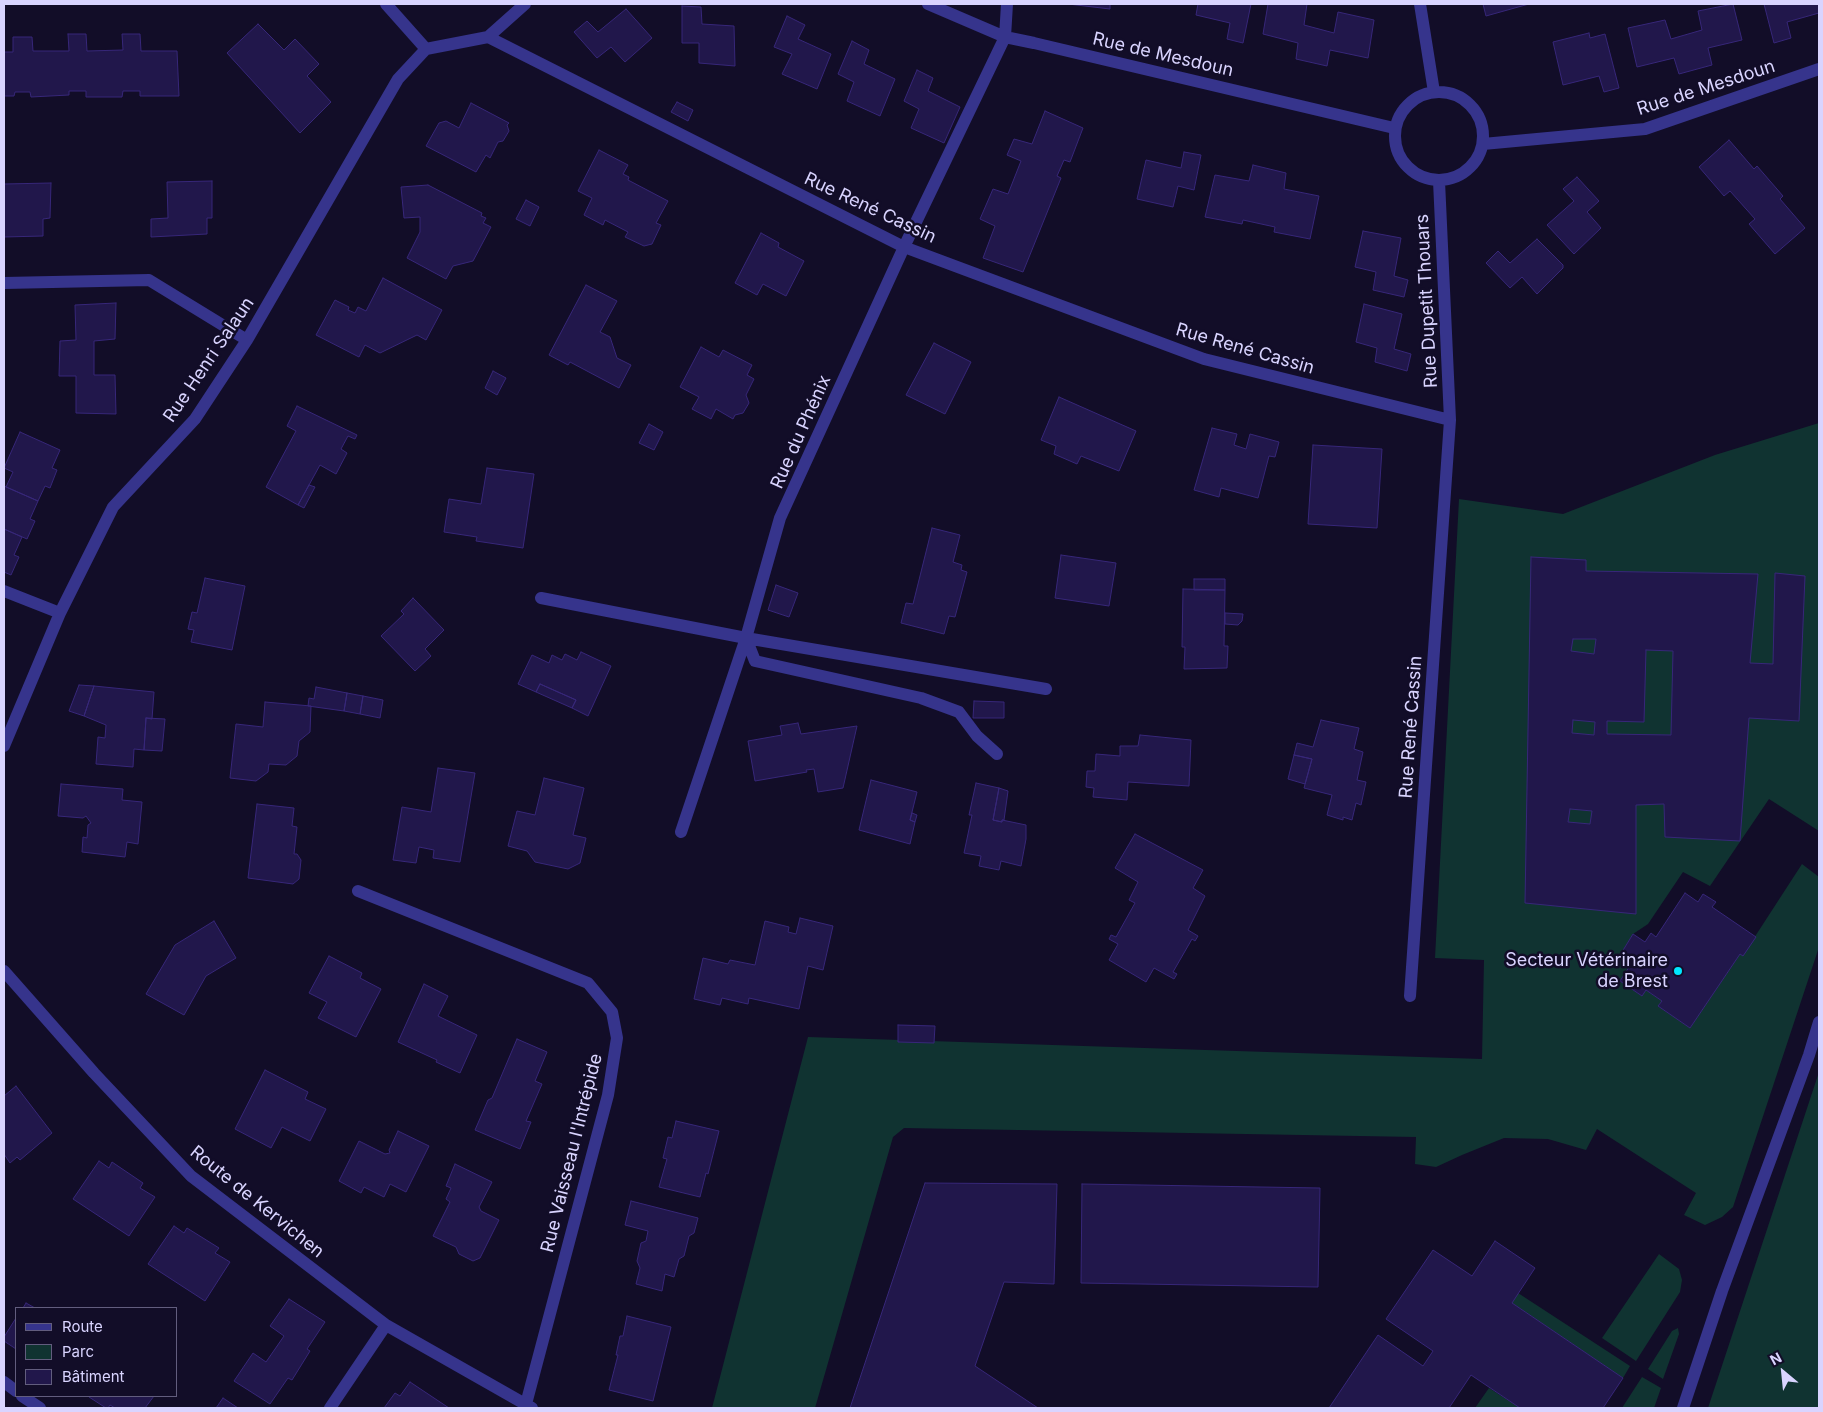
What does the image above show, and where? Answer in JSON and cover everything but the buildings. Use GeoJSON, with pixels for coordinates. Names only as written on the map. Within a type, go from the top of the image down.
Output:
{"type":"FeatureCollection","features":[{"type":"Feature","properties":{"kind":"street"},"geometry":{"type":"LineString","coordinates":[[386,4],[426,49],[488,37],[525,4]]}},
{"type":"Feature","properties":{"kind":"street","name":"Rue de Mesdoun"},"geometry":{"type":"LineString","coordinates":[[928,4],[1004,38],[1034,43],[1394,128]]}},
{"type":"Feature","properties":{"kind":"street"},"geometry":{"type":"LineString","coordinates":[[1004,38],[1007,4]]}},
{"type":"Feature","properties":{"kind":"street"},"geometry":{"type":"LineString","coordinates":[[1420,4],[1434,92]]}},
{"type":"Feature","properties":{"kind":"street","name":"Rue René Cassin"},"geometry":{"type":"LineString","coordinates":[[488,37],[904,247],[1204,359],[1450,420],[1410,996]]}},
{"type":"Feature","properties":{"kind":"street","name":"Rue du Phénix"},"geometry":{"type":"LineString","coordinates":[[681,832],[746,638],[780,518],[904,247],[1004,38]]}},
{"type":"Feature","properties":{"kind":"street","name":"Rue Henri Salaun"},"geometry":{"type":"LineString","coordinates":[[4,746],[60,612],[113,507],[195,418],[247,340],[398,79],[426,49]]}},
{"type":"Feature","properties":{"kind":"street","name":"Rue de Mesdoun"},"geometry":{"type":"LineString","coordinates":[[1483,144],[1645,129],[1819,69]]}},
{"type":"Feature","properties":{"kind":"street"},"geometry":{"type":"LineString","coordinates":[[1444,91],[1459,96],[1472,106],[1483,128],[1483,144],[1476,160],[1465,171],[1454,178],[1439,181],[1418,176],[1400,158],[1394,144],[1394,128],[1400,112],[1411,100],[1434,92],[1444,91]]}},
{"type":"Feature","properties":{"kind":"street","name":"Rue Dupetit Thouars"},"geometry":{"type":"LineString","coordinates":[[1439,181],[1450,420]]}},
{"type":"Feature","properties":{"kind":"street"},"geometry":{"type":"LineString","coordinates":[[4,283],[149,280],[247,340]]}},
{"type":"Feature","properties":{"kind":"street"},"geometry":{"type":"LineString","coordinates":[[4,591],[60,612]]}},
{"type":"Feature","properties":{"kind":"street"},"geometry":{"type":"LineString","coordinates":[[541,598],[746,638],[1046,689]]}},
{"type":"Feature","properties":{"kind":"street"},"geometry":{"type":"LineString","coordinates":[[746,638],[755,661],[921,698],[959,712],[977,736],[997,754]]}},
{"type":"Feature","properties":{"kind":"street","name":"Rue Vaisseau l'Intrépide"},"geometry":{"type":"LineString","coordinates":[[358,891],[588,983],[612,1012],[617,1038],[608,1095],[529,1406]]}},
{"type":"Feature","properties":{"kind":"street","name":"Route de Kervichen"},"geometry":{"type":"LineString","coordinates":[[4,971],[94,1073],[191,1176],[386,1325],[529,1406]]}},
{"type":"Feature","properties":{"kind":"street"},"geometry":{"type":"LineString","coordinates":[[1683,1408],[1722,1291],[1806,1064],[1819,1022]]}},
{"type":"Feature","properties":{"kind":"street"},"geometry":{"type":"LineString","coordinates":[[330,1408],[386,1325]]}},
{"type":"Feature","properties":{"kind":"street"},"geometry":{"type":"LineString","coordinates":[[4,1382],[15,1390]]}},
{"type":"Feature","properties":{"kind":"street"},"geometry":{"type":"LineString","coordinates":[[24,1397],[40,1408]]}},
{"type":"Feature","properties":{"kind":"green space"},"geometry":{"type":"Polygon","coordinates":[[[1819,423],[1819,831],[1769,799],[1710,886],[1683,872],[1648,924],[1633,934],[1622,952],[1633,961],[1620,981],[1642,996],[1646,990],[1662,1001],[1658,1006],[1690,1028],[1740,954],[1743,955],[1802,864],[1819,877],[1819,947],[1733,1207],[1722,1217],[1705,1225],[1684,1215],[1696,1193],[1597,1129],[1586,1150],[1548,1139],[1504,1138],[1436,1167],[1415,1164],[1416,1137],[904,1128],[893,1137],[815,1408],[712,1408],[808,1037],[1482,1059],[1484,960],[1435,958],[1459,499],[1563,514],[1715,455],[1819,423]]]}},
{"type":"Feature","properties":{"kind":"green space"},"geometry":{"type":"Polygon","coordinates":[[[1819,1072],[1819,1408],[1708,1408],[1819,1072]]]}},
{"type":"Feature","properties":{"kind":"green space"},"geometry":{"type":"Polygon","coordinates":[[[1659,1254],[1679,1269],[1682,1280],[1680,1292],[1636,1361],[1602,1338],[1659,1254]]]}},
{"type":"Feature","properties":{"kind":"green space"},"geometry":{"type":"Polygon","coordinates":[[[1518,1293],[1630,1366],[1623,1378],[1512,1303],[1518,1293]]]}},
{"type":"Feature","properties":{"kind":"green space"},"geometry":{"type":"Polygon","coordinates":[[[1678,1328],[1679,1334],[1663,1379],[1648,1369],[1672,1331],[1678,1328]]]}},
{"type":"Feature","properties":{"kind":"green space"},"geometry":{"type":"Polygon","coordinates":[[[1642,1377],[1661,1388],[1654,1408],[1622,1408],[1642,1377]]]}},
{"type":"Feature","properties":{"kind":"green space"},"geometry":{"type":"Polygon","coordinates":[[[1489,1388],[1520,1408],[1475,1408],[1489,1388]]]}},
{"type":"Feature","properties":{"kind":"place","name":"Secteur Vétérinaire de Brest"},"geometry":{"type":"Point","coordinates":[1678,971]}}]}
